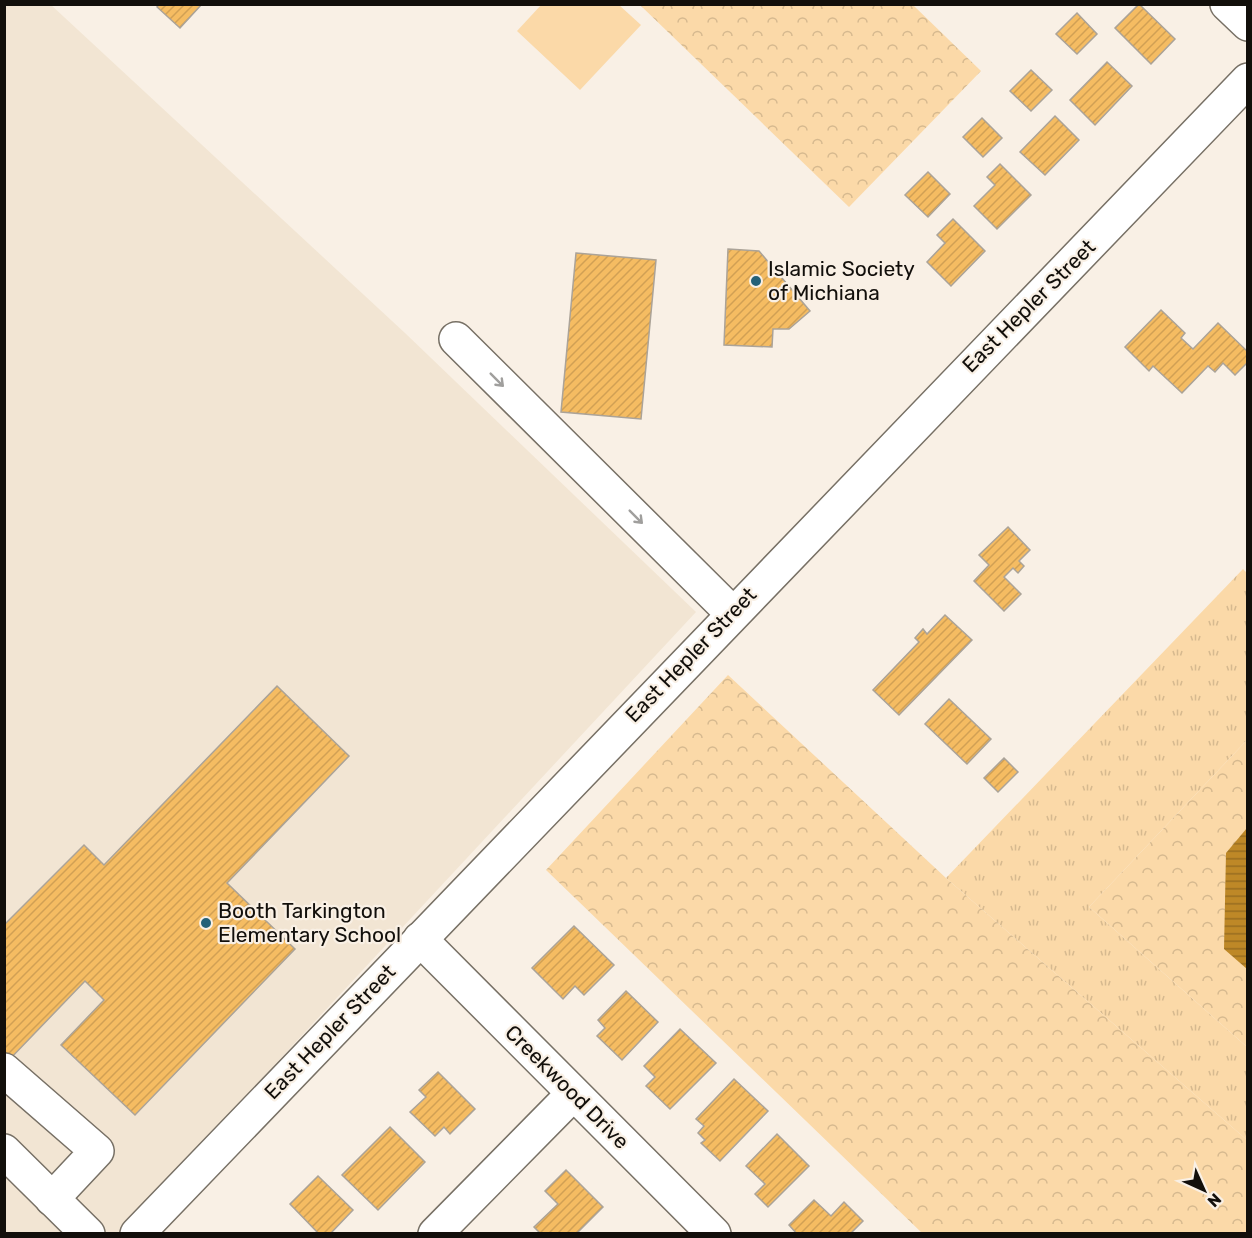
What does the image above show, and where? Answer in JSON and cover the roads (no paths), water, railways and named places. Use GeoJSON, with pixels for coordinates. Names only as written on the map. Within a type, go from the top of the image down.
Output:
{"type":"FeatureCollection","features":[{"type":"Feature","properties":{"kind":"street"},"geometry":{"type":"LineString","coordinates":[[1227,4],[1248,24]]}},
{"type":"Feature","properties":{"kind":"street","name":"East Hepler Street"},"geometry":{"type":"LineString","coordinates":[[137,1233],[1248,80]]}},
{"type":"Feature","properties":{"kind":"street"},"geometry":{"type":"LineString","coordinates":[[456,339],[732,613]]}},
{"type":"Feature","properties":{"kind":"street","name":"Creekwood Drive"},"geometry":{"type":"LineString","coordinates":[[420,939],[714,1233]]}},
{"type":"Feature","properties":{"kind":"street"},"geometry":{"type":"LineString","coordinates":[[4,1070],[97,1151],[52,1199]]}},
{"type":"Feature","properties":{"kind":"street"},"geometry":{"type":"LineString","coordinates":[[435,1233],[573,1094]]}},
{"type":"Feature","properties":{"kind":"street"},"geometry":{"type":"LineString","coordinates":[[4,1151],[88,1233]]}},
{"type":"Feature","properties":{"kind":"place","name":"Islamic Society of Michiana"},"geometry":{"type":"Point","coordinates":[756,281]}},
{"type":"Feature","properties":{"kind":"place","name":"Booth Tarkington Elementary School"},"geometry":{"type":"Point","coordinates":[206,923]}}]}
